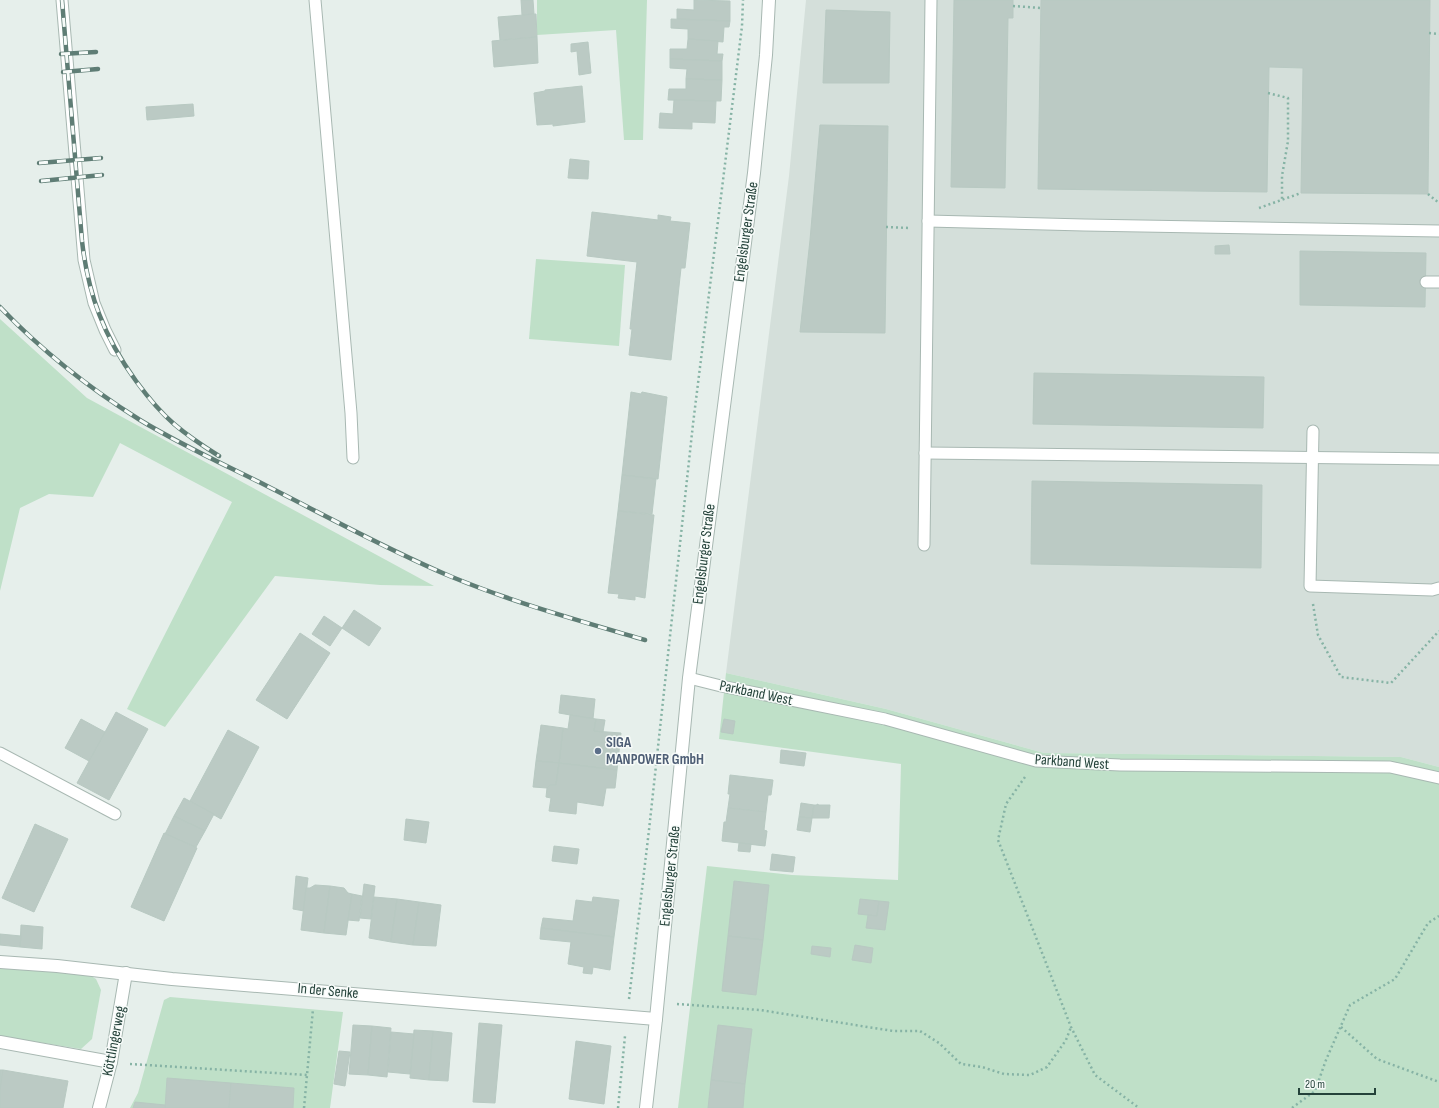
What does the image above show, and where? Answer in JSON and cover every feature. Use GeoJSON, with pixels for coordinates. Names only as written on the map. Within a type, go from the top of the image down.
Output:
{"type":"FeatureCollection","features":[{"type":"Feature","properties":{"kind":"street","name":"Engelsburger Straße"},"geometry":{"type":"LineString","coordinates":[[646,1108],[689,678],[754,172],[766,55],[769,0]]}},
{"type":"Feature","properties":{"kind":"street","name":"In der Senke"},"geometry":{"type":"LineString","coordinates":[[0,962],[126,973],[172,979],[656,1019]]}},
{"type":"Feature","properties":{"kind":"street","name":"Köttlingerweg"},"geometry":{"type":"LineString","coordinates":[[99,1108],[111,1062],[126,973]]}},
{"type":"Feature","properties":{"kind":"street"},"geometry":{"type":"LineString","coordinates":[[0,1042],[111,1062]]}},
{"type":"Feature","properties":{"kind":"lane"},"geometry":{"type":"LineString","coordinates":[[62,0],[84,260],[94,303],[115,350]]}},
{"type":"Feature","properties":{"kind":"lane"},"geometry":{"type":"LineString","coordinates":[[315,0],[354,458]]}},
{"type":"Feature","properties":{"kind":"lane"},"geometry":{"type":"LineString","coordinates":[[924,545],[931,0]]}},
{"type":"Feature","properties":{"kind":"lane"},"geometry":{"type":"LineString","coordinates":[[928,224],[1439,231]]}},
{"type":"Feature","properties":{"kind":"lane"},"geometry":{"type":"LineString","coordinates":[[1426,282],[1439,282]]}},
{"type":"Feature","properties":{"kind":"lane"},"geometry":{"type":"LineString","coordinates":[[1313,431],[1310,586],[1432,590],[1439,588]]}},
{"type":"Feature","properties":{"kind":"lane"},"geometry":{"type":"LineString","coordinates":[[925,453],[1439,459]]}},
{"type":"Feature","properties":{"kind":"lane","name":"Parkband West"},"geometry":{"type":"LineString","coordinates":[[689,678],[721,686],[885,719],[1036,762],[1120,765],[1390,766],[1439,778]]}},
{"type":"Feature","properties":{"kind":"lane"},"geometry":{"type":"LineString","coordinates":[[0,753],[115,814]]}},
{"type":"Feature","properties":{"kind":"path"},"geometry":{"type":"LineString","coordinates":[[618,1108],[693,424],[742,26],[743,0]]}},
{"type":"Feature","properties":{"kind":"path"},"geometry":{"type":"LineString","coordinates":[[1013,6],[1041,8]]}},
{"type":"Feature","properties":{"kind":"path"},"geometry":{"type":"LineString","coordinates":[[1429,33],[1439,34]]}},
{"type":"Feature","properties":{"kind":"path"},"geometry":{"type":"LineString","coordinates":[[1268,93],[1288,98],[1288,141],[1282,176],[1282,200]]}},
{"type":"Feature","properties":{"kind":"path"},"geometry":{"type":"LineString","coordinates":[[1428,194],[1439,203]]}},
{"type":"Feature","properties":{"kind":"path"},"geometry":{"type":"LineString","coordinates":[[886,227],[928,224]]}},
{"type":"Feature","properties":{"kind":"path"},"geometry":{"type":"LineString","coordinates":[[1310,586],[1318,634],[1341,677],[1390,683],[1439,631]]}},
{"type":"Feature","properties":{"kind":"path"},"geometry":{"type":"LineString","coordinates":[[1036,762],[1006,804],[998,840],[1071,1027],[1095,1075],[1139,1108]]}},
{"type":"Feature","properties":{"kind":"path"},"geometry":{"type":"LineString","coordinates":[[1292,1108],[1315,1091],[1350,1005],[1395,979],[1428,922],[1439,916]]}},
{"type":"Feature","properties":{"kind":"path"},"geometry":{"type":"LineString","coordinates":[[304,1108],[315,990]]}},
{"type":"Feature","properties":{"kind":"path"},"geometry":{"type":"LineString","coordinates":[[657,1002],[760,1010],[893,1031],[920,1030],[940,1043],[961,1064],[982,1067],[1004,1074],[1030,1075],[1047,1067],[1066,1040],[1071,1027]]}},
{"type":"Feature","properties":{"kind":"path"},"geometry":{"type":"LineString","coordinates":[[1341,1027],[1377,1059],[1439,1082]]}},
{"type":"Feature","properties":{"kind":"path"},"geometry":{"type":"LineString","coordinates":[[111,1062],[307,1075]]}},
{"type":"Feature","properties":{"kind":"shaded area"},"geometry":{"type":"Polygon","coordinates":[[[806,0],[1439,0],[1439,767],[1401,757],[1044,753],[886,709],[726,673],[789,176],[806,0]]]}},
{"type":"Feature","properties":{"kind":"green space"},"geometry":{"type":"Polygon","coordinates":[[[537,0],[647,0],[643,140],[624,140],[616,30],[537,35],[537,0]]]}},
{"type":"Feature","properties":{"kind":"green space"},"geometry":{"type":"Polygon","coordinates":[[[536,259],[625,265],[619,346],[529,339],[536,259]]]}},
{"type":"Feature","properties":{"kind":"green space"},"geometry":{"type":"Polygon","coordinates":[[[0,319],[87,398],[434,586],[380,585],[275,576],[165,727],[127,709],[232,502],[120,443],[93,497],[49,494],[20,508],[0,591],[0,319]]]}},
{"type":"Feature","properties":{"kind":"green space"},"geometry":{"type":"Polygon","coordinates":[[[726,673],[886,709],[1044,753],[1401,757],[1439,767],[1439,1108],[678,1108],[707,866],[792,875],[898,880],[901,764],[719,739],[726,673]]]}},
{"type":"Feature","properties":{"kind":"green space"},"geometry":{"type":"Polygon","coordinates":[[[0,966],[86,973],[96,979],[101,990],[92,1039],[81,1049],[0,1036],[0,966]]]}},
{"type":"Feature","properties":{"kind":"green space"},"geometry":{"type":"Polygon","coordinates":[[[170,997],[343,1012],[330,1108],[130,1108],[138,1093],[164,1000],[170,997]]]}},
{"type":"Feature","properties":{"kind":"building"},"geometry":{"type":"Polygon","coordinates":[[[521,0],[533,0],[534,14],[522,15],[521,0]]]}},
{"type":"Feature","properties":{"kind":"building"},"geometry":{"type":"Polygon","coordinates":[[[694,0],[730,1],[730,21],[677,19],[677,9],[694,10],[694,0]]]}},
{"type":"Feature","properties":{"kind":"building"},"geometry":{"type":"Polygon","coordinates":[[[954,0],[1013,0],[1013,18],[1008,18],[1005,188],[951,187],[954,0]]]}},
{"type":"Feature","properties":{"kind":"building"},"geometry":{"type":"Polygon","coordinates":[[[1041,0],[1430,0],[1428,194],[1301,193],[1303,68],[1269,67],[1267,192],[1038,189],[1041,0]]]}},
{"type":"Feature","properties":{"kind":"building"},"geometry":{"type":"Polygon","coordinates":[[[826,10],[890,12],[889,83],[823,83],[826,10]]]}},
{"type":"Feature","properties":{"kind":"building"},"geometry":{"type":"Polygon","coordinates":[[[536,14],[537,37],[500,40],[498,17],[536,14]]]}},
{"type":"Feature","properties":{"kind":"building"},"geometry":{"type":"Polygon","coordinates":[[[671,19],[730,21],[729,27],[724,27],[723,42],[688,39],[688,29],[671,28],[671,19]]]}},
{"type":"Feature","properties":{"kind":"building"},"geometry":{"type":"Polygon","coordinates":[[[537,37],[538,63],[494,67],[492,41],[537,37]]]}},
{"type":"Feature","properties":{"kind":"building"},"geometry":{"type":"Polygon","coordinates":[[[688,39],[718,41],[717,54],[723,54],[722,61],[670,59],[670,49],[687,49],[688,39]]]}},
{"type":"Feature","properties":{"kind":"building"},"geometry":{"type":"Polygon","coordinates":[[[588,42],[591,73],[579,75],[577,51],[571,52],[571,44],[588,42]]]}},
{"type":"Feature","properties":{"kind":"building"},"geometry":{"type":"Polygon","coordinates":[[[670,59],[722,61],[722,80],[686,79],[687,69],[670,68],[670,59]]]}},
{"type":"Feature","properties":{"kind":"building"},"geometry":{"type":"Polygon","coordinates":[[[686,79],[722,80],[721,101],[668,100],[669,89],[686,89],[686,79]]]}},
{"type":"Feature","properties":{"kind":"building"},"geometry":{"type":"Polygon","coordinates":[[[582,86],[585,122],[553,126],[553,124],[537,125],[534,93],[545,90],[582,86]]]}},
{"type":"Feature","properties":{"kind":"building"},"geometry":{"type":"Polygon","coordinates":[[[674,100],[716,101],[715,123],[692,122],[692,129],[659,128],[660,113],[673,114],[674,100]]]}},
{"type":"Feature","properties":{"kind":"building"},"geometry":{"type":"Polygon","coordinates":[[[193,104],[194,116],[147,120],[146,107],[193,104]]]}},
{"type":"Feature","properties":{"kind":"building"},"geometry":{"type":"Polygon","coordinates":[[[820,125],[888,126],[885,333],[800,332],[820,125]]]}},
{"type":"Feature","properties":{"kind":"building"},"geometry":{"type":"Polygon","coordinates":[[[570,159],[589,161],[588,179],[568,178],[570,159]]]}},
{"type":"Feature","properties":{"kind":"building"},"geometry":{"type":"Polygon","coordinates":[[[592,212],[658,220],[658,215],[671,217],[670,221],[690,223],[685,268],[681,268],[671,360],[629,355],[632,329],[630,329],[637,262],[587,256],[592,212]]]}},
{"type":"Feature","properties":{"kind":"building"},"geometry":{"type":"Polygon","coordinates":[[[1229,245],[1230,254],[1215,254],[1215,246],[1229,245]]]}},
{"type":"Feature","properties":{"kind":"building"},"geometry":{"type":"Polygon","coordinates":[[[1300,251],[1426,253],[1425,307],[1300,305],[1300,251]]]}},
{"type":"Feature","properties":{"kind":"building"},"geometry":{"type":"Polygon","coordinates":[[[1034,373],[1264,377],[1263,428],[1033,424],[1034,373]]]}},
{"type":"Feature","properties":{"kind":"building"},"geometry":{"type":"Polygon","coordinates":[[[631,392],[641,394],[642,392],[667,397],[658,479],[622,475],[631,392]]]}},
{"type":"Feature","properties":{"kind":"building"},"geometry":{"type":"Polygon","coordinates":[[[622,475],[656,479],[652,514],[618,511],[622,475]]]}},
{"type":"Feature","properties":{"kind":"building"},"geometry":{"type":"Polygon","coordinates":[[[1032,481],[1262,485],[1261,568],[1031,564],[1032,481]]]}},
{"type":"Feature","properties":{"kind":"building"},"geometry":{"type":"Polygon","coordinates":[[[618,511],[654,515],[645,598],[635,596],[635,600],[618,598],[619,594],[608,593],[618,511]]]}},
{"type":"Feature","properties":{"kind":"building"},"geometry":{"type":"Polygon","coordinates":[[[354,610],[381,628],[369,646],[342,628],[354,610]]]}},
{"type":"Feature","properties":{"kind":"building"},"geometry":{"type":"Polygon","coordinates":[[[324,616],[342,628],[330,646],[312,634],[324,616]]]}},
{"type":"Feature","properties":{"kind":"building"},"geometry":{"type":"Polygon","coordinates":[[[300,633],[330,653],[287,719],[256,700],[300,633]]]}},
{"type":"Feature","properties":{"kind":"building"},"geometry":{"type":"Polygon","coordinates":[[[561,695],[595,699],[593,719],[559,713],[561,695]]]}},
{"type":"Feature","properties":{"kind":"building"},"geometry":{"type":"Polygon","coordinates":[[[116,712],[148,729],[109,800],[77,783],[116,712]]]}},
{"type":"Feature","properties":{"kind":"building"},"geometry":{"type":"Polygon","coordinates":[[[570,715],[596,719],[594,731],[621,733],[617,770],[559,763],[563,728],[568,729],[570,715]]]}},
{"type":"Feature","properties":{"kind":"building"},"geometry":{"type":"Polygon","coordinates":[[[81,719],[105,732],[89,761],[65,748],[81,719]]]}},
{"type":"Feature","properties":{"kind":"building"},"geometry":{"type":"Polygon","coordinates":[[[596,719],[605,720],[603,732],[594,731],[596,719]]]}},
{"type":"Feature","properties":{"kind":"building"},"geometry":{"type":"Polygon","coordinates":[[[724,719],[735,721],[733,734],[721,732],[724,719]]]}},
{"type":"Feature","properties":{"kind":"building"},"geometry":{"type":"Polygon","coordinates":[[[541,725],[563,728],[559,763],[536,761],[541,725]]]}},
{"type":"Feature","properties":{"kind":"building"},"geometry":{"type":"Polygon","coordinates":[[[228,730],[259,747],[221,819],[190,801],[228,730]]]}},
{"type":"Feature","properties":{"kind":"building"},"geometry":{"type":"Polygon","coordinates":[[[781,750],[806,753],[804,766],[780,763],[781,750]]]}},
{"type":"Feature","properties":{"kind":"building"},"geometry":{"type":"Polygon","coordinates":[[[536,761],[559,763],[556,785],[550,785],[547,788],[533,787],[536,761]]]}},
{"type":"Feature","properties":{"kind":"building"},"geometry":{"type":"Polygon","coordinates":[[[559,763],[617,770],[615,788],[606,788],[603,806],[577,802],[576,814],[549,811],[551,798],[546,797],[547,788],[550,785],[556,785],[559,763]]]}},
{"type":"Feature","properties":{"kind":"building"},"geometry":{"type":"Polygon","coordinates":[[[730,775],[773,780],[771,795],[768,795],[766,812],[728,808],[730,775]]]}},
{"type":"Feature","properties":{"kind":"building"},"geometry":{"type":"Polygon","coordinates":[[[184,798],[214,814],[205,831],[174,816],[184,798]]]}},
{"type":"Feature","properties":{"kind":"building"},"geometry":{"type":"Polygon","coordinates":[[[801,803],[814,805],[812,818],[799,817],[801,803]]]}},
{"type":"Feature","properties":{"kind":"building"},"geometry":{"type":"Polygon","coordinates":[[[814,805],[830,805],[829,818],[812,818],[814,805]]]}},
{"type":"Feature","properties":{"kind":"building"},"geometry":{"type":"Polygon","coordinates":[[[728,808],[766,812],[764,830],[767,831],[765,846],[722,841],[724,822],[726,822],[728,808]]]}},
{"type":"Feature","properties":{"kind":"building"},"geometry":{"type":"Polygon","coordinates":[[[174,816],[205,831],[196,847],[165,834],[174,816]]]}},
{"type":"Feature","properties":{"kind":"building"},"geometry":{"type":"Polygon","coordinates":[[[799,817],[812,818],[810,832],[797,830],[799,817]]]}},
{"type":"Feature","properties":{"kind":"building"},"geometry":{"type":"Polygon","coordinates":[[[406,819],[429,822],[426,843],[404,840],[406,819]]]}},
{"type":"Feature","properties":{"kind":"building"},"geometry":{"type":"Polygon","coordinates":[[[35,824],[68,839],[34,912],[2,898],[35,824]]]}},
{"type":"Feature","properties":{"kind":"building"},"geometry":{"type":"Polygon","coordinates":[[[164,833],[197,848],[164,921],[131,907],[164,833]]]}},
{"type":"Feature","properties":{"kind":"building"},"geometry":{"type":"Polygon","coordinates":[[[739,843],[751,844],[750,852],[738,851],[739,843]]]}},
{"type":"Feature","properties":{"kind":"building"},"geometry":{"type":"Polygon","coordinates":[[[554,846],[579,849],[577,864],[552,861],[554,846]]]}},
{"type":"Feature","properties":{"kind":"building"},"geometry":{"type":"Polygon","coordinates":[[[772,854],[795,857],[793,872],[770,870],[772,854]]]}},
{"type":"Feature","properties":{"kind":"building"},"geometry":{"type":"Polygon","coordinates":[[[296,876],[308,878],[304,911],[293,909],[296,876]]]}},
{"type":"Feature","properties":{"kind":"building"},"geometry":{"type":"Polygon","coordinates":[[[734,881],[769,885],[763,940],[728,936],[734,881]]]}},
{"type":"Feature","properties":{"kind":"building"},"geometry":{"type":"Polygon","coordinates":[[[364,884],[375,886],[371,919],[360,918],[364,884]]]}},
{"type":"Feature","properties":{"kind":"building"},"geometry":{"type":"Polygon","coordinates":[[[315,885],[330,886],[324,933],[301,930],[306,888],[310,888],[315,885]]]}},
{"type":"Feature","properties":{"kind":"building"},"geometry":{"type":"Polygon","coordinates":[[[330,886],[344,888],[348,893],[352,894],[346,935],[324,933],[330,886]]]}},
{"type":"Feature","properties":{"kind":"building"},"geometry":{"type":"Polygon","coordinates":[[[352,894],[362,896],[359,921],[348,920],[352,894]]]}},
{"type":"Feature","properties":{"kind":"building"},"geometry":{"type":"Polygon","coordinates":[[[374,897],[397,899],[391,942],[369,938],[374,897]]]}},
{"type":"Feature","properties":{"kind":"building"},"geometry":{"type":"Polygon","coordinates":[[[593,897],[619,900],[614,937],[541,928],[543,918],[573,921],[576,900],[592,902],[593,897]]]}},
{"type":"Feature","properties":{"kind":"building"},"geometry":{"type":"Polygon","coordinates":[[[397,899],[419,902],[413,945],[391,942],[397,899]]]}},
{"type":"Feature","properties":{"kind":"building"},"geometry":{"type":"Polygon","coordinates":[[[860,899],[879,901],[877,916],[858,914],[860,899]]]}},
{"type":"Feature","properties":{"kind":"building"},"geometry":{"type":"Polygon","coordinates":[[[879,901],[889,902],[885,930],[866,928],[868,915],[877,916],[879,901]]]}},
{"type":"Feature","properties":{"kind":"building"},"geometry":{"type":"Polygon","coordinates":[[[419,902],[441,905],[436,946],[413,945],[419,902]]]}},
{"type":"Feature","properties":{"kind":"building"},"geometry":{"type":"Polygon","coordinates":[[[21,925],[43,927],[42,949],[20,947],[21,925]]]}},
{"type":"Feature","properties":{"kind":"building"},"geometry":{"type":"Polygon","coordinates":[[[541,928],[614,937],[610,970],[593,967],[592,974],[583,973],[584,967],[568,964],[571,942],[540,939],[541,928]]]}},
{"type":"Feature","properties":{"kind":"building"},"geometry":{"type":"Polygon","coordinates":[[[0,934],[21,936],[20,947],[0,945],[0,934]]]}},
{"type":"Feature","properties":{"kind":"building"},"geometry":{"type":"Polygon","coordinates":[[[728,936],[763,940],[756,995],[722,991],[728,936]]]}},
{"type":"Feature","properties":{"kind":"building"},"geometry":{"type":"Polygon","coordinates":[[[855,945],[873,948],[871,963],[852,960],[855,945]]]}},
{"type":"Feature","properties":{"kind":"building"},"geometry":{"type":"Polygon","coordinates":[[[812,946],[831,948],[830,957],[811,954],[812,946]]]}},
{"type":"Feature","properties":{"kind":"building"},"geometry":{"type":"Polygon","coordinates":[[[479,1023],[502,1025],[495,1103],[473,1102],[479,1023]]]}},
{"type":"Feature","properties":{"kind":"building"},"geometry":{"type":"Polygon","coordinates":[[[353,1025],[372,1026],[368,1075],[349,1074],[353,1025]]]}},
{"type":"Feature","properties":{"kind":"building"},"geometry":{"type":"Polygon","coordinates":[[[718,1025],[752,1029],[745,1084],[711,1080],[718,1025]]]}},
{"type":"Feature","properties":{"kind":"building"},"geometry":{"type":"Polygon","coordinates":[[[372,1026],[391,1028],[387,1077],[368,1075],[372,1026]]]}},
{"type":"Feature","properties":{"kind":"building"},"geometry":{"type":"Polygon","coordinates":[[[414,1030],[433,1031],[429,1080],[410,1078],[414,1030]]]}},
{"type":"Feature","properties":{"kind":"building"},"geometry":{"type":"Polygon","coordinates":[[[433,1031],[452,1033],[448,1081],[429,1080],[433,1031]]]}},
{"type":"Feature","properties":{"kind":"building"},"geometry":{"type":"Polygon","coordinates":[[[391,1032],[414,1034],[410,1074],[388,1072],[391,1032]]]}},
{"type":"Feature","properties":{"kind":"building"},"geometry":{"type":"Polygon","coordinates":[[[576,1041],[611,1046],[604,1104],[569,1099],[576,1041]]]}},
{"type":"Feature","properties":{"kind":"building"},"geometry":{"type":"Polygon","coordinates":[[[339,1051],[350,1052],[345,1086],[334,1084],[339,1051]]]}},
{"type":"Feature","properties":{"kind":"building"},"geometry":{"type":"Polygon","coordinates":[[[0,1070],[3,1070],[0,1091],[0,1070]]]}},
{"type":"Feature","properties":{"kind":"building"},"geometry":{"type":"Polygon","coordinates":[[[3,1070],[68,1081],[63,1108],[0,1108],[0,1091],[3,1070]]]}},
{"type":"Feature","properties":{"kind":"building"},"geometry":{"type":"Polygon","coordinates":[[[167,1078],[231,1083],[229,1108],[165,1108],[167,1078]]]}},
{"type":"Feature","properties":{"kind":"building"},"geometry":{"type":"Polygon","coordinates":[[[711,1080],[745,1084],[743,1108],[708,1108],[711,1080]]]}},
{"type":"Feature","properties":{"kind":"building"},"geometry":{"type":"Polygon","coordinates":[[[231,1083],[294,1088],[293,1108],[229,1108],[231,1083]]]}},
{"type":"Feature","properties":{"kind":"building"},"geometry":{"type":"Polygon","coordinates":[[[135,1102],[165,1105],[165,1108],[133,1108],[135,1102]]]}},
{"type":"Feature","properties":{"kind":"railway"},"geometry":{"type":"LineString","coordinates":[[62,0],[82,241],[88,279],[93,297],[106,331],[125,365],[140,387],[154,404],[179,428],[219,456]]}},
{"type":"Feature","properties":{"kind":"railway"},"geometry":{"type":"LineString","coordinates":[[61,54],[96,52]]}},
{"type":"Feature","properties":{"kind":"railway"},"geometry":{"type":"LineString","coordinates":[[63,72],[98,69]]}},
{"type":"Feature","properties":{"kind":"railway"},"geometry":{"type":"LineString","coordinates":[[39,163],[101,158]]}},
{"type":"Feature","properties":{"kind":"railway"},"geometry":{"type":"LineString","coordinates":[[41,181],[102,175]]}},
{"type":"Feature","properties":{"kind":"railway"},"geometry":{"type":"LineString","coordinates":[[0,307],[32,338],[84,382],[140,420],[187,446],[382,545],[452,577],[572,619],[645,640]]}},
{"type":"Feature","properties":{"kind":"place","name":"SIGA MANPOWER GmbH"},"geometry":{"type":"Point","coordinates":[598,751]}}]}
